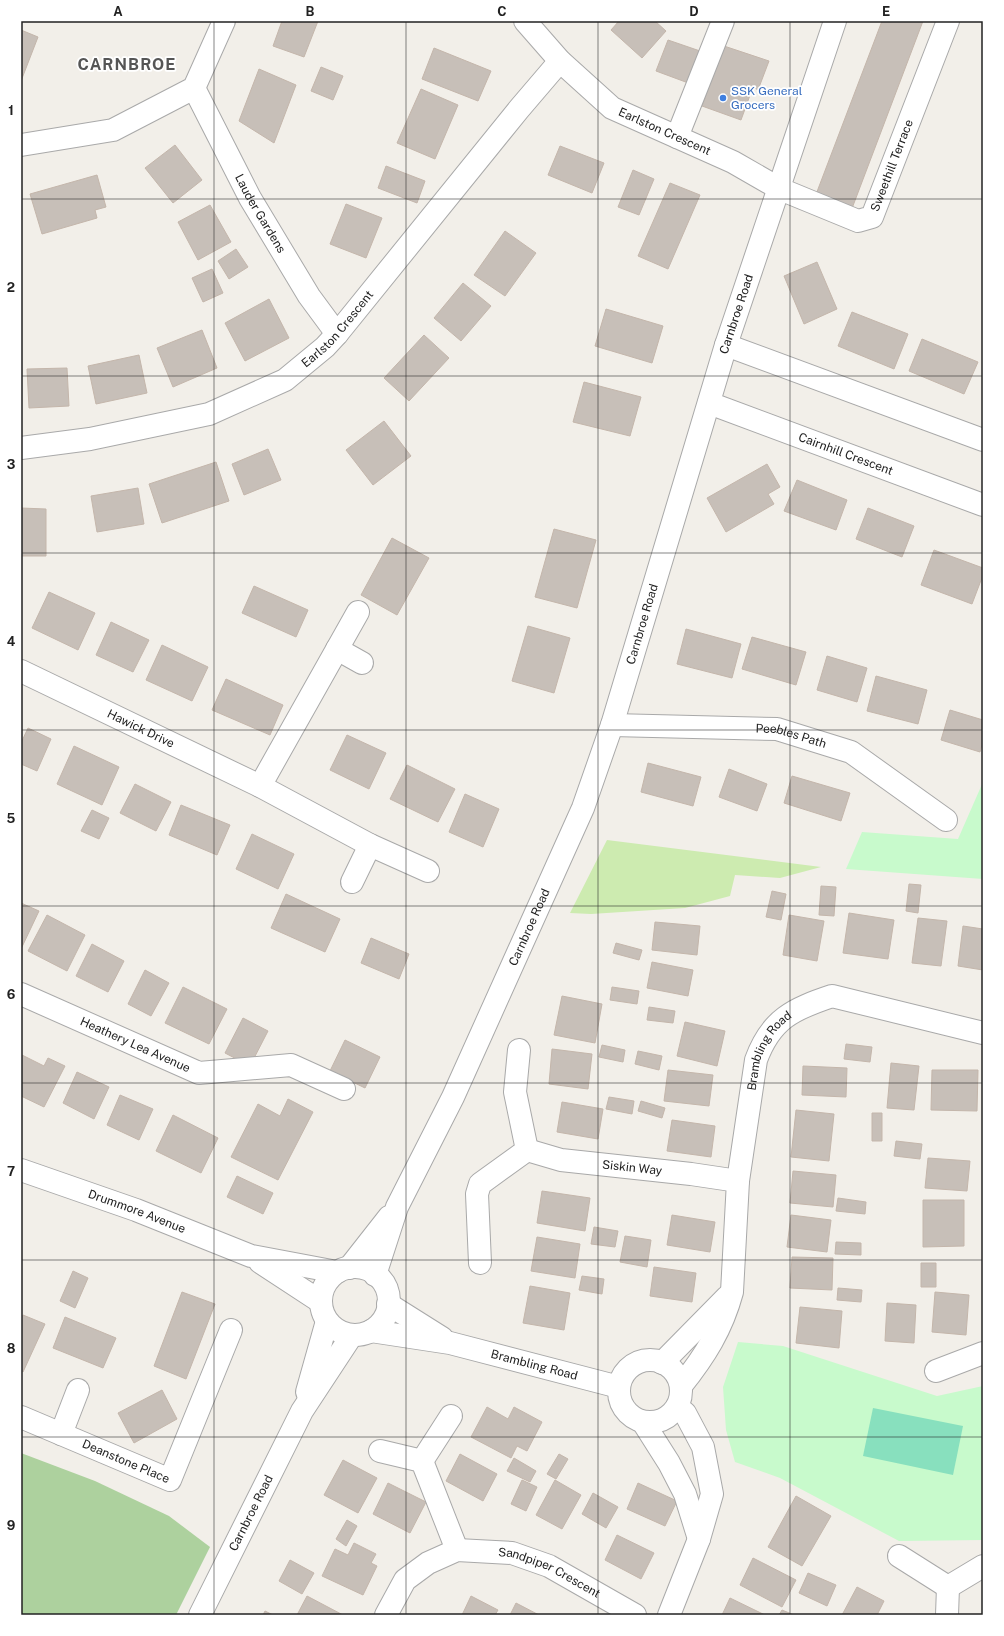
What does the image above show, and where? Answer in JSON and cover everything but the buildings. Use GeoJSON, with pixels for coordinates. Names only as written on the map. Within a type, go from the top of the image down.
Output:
{"type":"FeatureCollection","features":[{"type":"Feature","properties":{"kind":"street"},"geometry":{"type":"LineString","coordinates":[[21,145],[113,130],[194,88],[224,21]]}},
{"type":"Feature","properties":{"kind":"street","name":"Earlston Crescent"},"geometry":{"type":"LineString","coordinates":[[525,21],[560,61],[612,108],[733,162],[780,189]]}},
{"type":"Feature","properties":{"kind":"street"},"geometry":{"type":"LineString","coordinates":[[677,137],[723,21]]}},
{"type":"Feature","properties":{"kind":"street","name":"Carnbroe Road"},"geometry":{"type":"LineString","coordinates":[[375,1275],[397,1207],[453,1097],[580,815],[612,726],[726,345],[780,189],[835,21]]}},
{"type":"Feature","properties":{"kind":"street","name":"Sweethill Terrace"},"geometry":{"type":"LineString","coordinates":[[780,189],[858,221],[872,217],[948,21]]}},
{"type":"Feature","properties":{"kind":"street","name":"Earlston Crescent"},"geometry":{"type":"LineString","coordinates":[[21,448],[90,439],[209,414],[285,380],[337,334],[560,61]]}},
{"type":"Feature","properties":{"kind":"street","name":"Lauder Gardens"},"geometry":{"type":"LineString","coordinates":[[194,88],[250,198],[309,296],[337,334]]}},
{"type":"Feature","properties":{"kind":"street"},"geometry":{"type":"LineString","coordinates":[[726,345],[983,440]]}},
{"type":"Feature","properties":{"kind":"street","name":"Cairnhill Crescent"},"geometry":{"type":"LineString","coordinates":[[709,403],[983,505]]}},
{"type":"Feature","properties":{"kind":"street"},"geometry":{"type":"LineString","coordinates":[[260,786],[358,612]]}},
{"type":"Feature","properties":{"kind":"street"},"geometry":{"type":"LineString","coordinates":[[337,649],[362,663]]}},
{"type":"Feature","properties":{"kind":"street","name":"Hawick Drive"},"geometry":{"type":"LineString","coordinates":[[21,670],[260,786],[370,845],[428,871]]}},
{"type":"Feature","properties":{"kind":"street","name":"Peebles Path"},"geometry":{"type":"LineString","coordinates":[[612,726],[777,729],[851,752],[946,820]]}},
{"type":"Feature","properties":{"kind":"street"},"geometry":{"type":"LineString","coordinates":[[352,882],[370,845]]}},
{"type":"Feature","properties":{"kind":"street","name":"Heathery Lea Avenue"},"geometry":{"type":"LineString","coordinates":[[21,994],[199,1073],[291,1066],[344,1090]]}},
{"type":"Feature","properties":{"kind":"street","name":"Brambling Road"},"geometry":{"type":"LineString","coordinates":[[679,1396],[716,1335],[728,1309],[732,1292],[738,1181],[756,1060],[761,1045],[770,1030],[788,1015],[808,1004],[832,996],[983,1033]]}},
{"type":"Feature","properties":{"kind":"street"},"geometry":{"type":"LineString","coordinates":[[480,1263],[477,1194],[480,1184],[528,1150],[515,1092],[519,1050]]}},
{"type":"Feature","properties":{"kind":"street","name":"Siskin Way"},"geometry":{"type":"LineString","coordinates":[[528,1150],[560,1160],[691,1174],[738,1181]]}},
{"type":"Feature","properties":{"kind":"street","name":"Drummore Avenue"},"geometry":{"type":"LineString","coordinates":[[21,1170],[136,1210],[251,1256],[343,1270]]}},
{"type":"Feature","properties":{"kind":"street","name":"Carnbroe Road"},"geometry":{"type":"LineString","coordinates":[[343,1270],[397,1207]]}},
{"type":"Feature","properties":{"kind":"street","name":"Drummore Avenue"},"geometry":{"type":"LineString","coordinates":[[251,1256],[324,1311]]}},
{"type":"Feature","properties":{"kind":"street"},"geometry":{"type":"LineString","coordinates":[[365,1269],[375,1275],[384,1285],[388,1296],[386,1313],[381,1323],[362,1333],[335,1329],[324,1311],[322,1290],[326,1284],[343,1270],[365,1269]]}},
{"type":"Feature","properties":{"kind":"street"},"geometry":{"type":"LineString","coordinates":[[662,1363],[732,1292]]}},
{"type":"Feature","properties":{"kind":"street","name":"Brambling Road"},"geometry":{"type":"LineString","coordinates":[[388,1304],[450,1343]]}},
{"type":"Feature","properties":{"kind":"street","name":"Carnbroe Road"},"geometry":{"type":"LineString","coordinates":[[302,1411],[324,1311]]}},
{"type":"Feature","properties":{"kind":"street","name":"Deanstone Place"},"geometry":{"type":"LineString","coordinates":[[21,1417],[170,1480],[231,1330]]}},
{"type":"Feature","properties":{"kind":"street","name":"Carnbroe Road"},"geometry":{"type":"LineString","coordinates":[[200,1615],[302,1411],[362,1333]]}},
{"type":"Feature","properties":{"kind":"street","name":"Brambling Road"},"geometry":{"type":"LineString","coordinates":[[362,1333],[450,1343],[619,1387]]}},
{"type":"Feature","properties":{"kind":"street"},"geometry":{"type":"LineString","coordinates":[[936,1371],[983,1353]]}},
{"type":"Feature","properties":{"kind":"street"},"geometry":{"type":"LineString","coordinates":[[668,1615],[699,1539],[712,1494],[703,1447],[685,1413],[679,1396],[674,1372],[662,1363],[643,1361],[634,1365],[623,1376],[619,1387],[619,1395],[622,1406],[633,1417],[643,1422],[656,1422],[666,1418],[679,1396]]}},
{"type":"Feature","properties":{"kind":"street"},"geometry":{"type":"LineString","coordinates":[[61,1434],[78,1390]]}},
{"type":"Feature","properties":{"kind":"street"},"geometry":{"type":"LineString","coordinates":[[422,1461],[451,1416]]}},
{"type":"Feature","properties":{"kind":"street"},"geometry":{"type":"LineString","coordinates":[[643,1422],[669,1463],[685,1494],[699,1539]]}},
{"type":"Feature","properties":{"kind":"street"},"geometry":{"type":"LineString","coordinates":[[380,1451],[422,1461]]}},
{"type":"Feature","properties":{"kind":"street"},"geometry":{"type":"LineString","coordinates":[[422,1461],[458,1550]]}},
{"type":"Feature","properties":{"kind":"street","name":"Sandpiper Crescent"},"geometry":{"type":"LineString","coordinates":[[386,1615],[405,1580],[428,1563],[458,1550],[512,1553],[549,1566],[635,1615]]}},
{"type":"Feature","properties":{"kind":"street"},"geometry":{"type":"LineString","coordinates":[[899,1556],[948,1587]]}},
{"type":"Feature","properties":{"kind":"street"},"geometry":{"type":"LineString","coordinates":[[948,1587],[983,1566]]}},
{"type":"Feature","properties":{"kind":"street"},"geometry":{"type":"LineString","coordinates":[[947,1615],[948,1587]]}},
{"type":"Feature","properties":{"kind":"green space"},"geometry":{"type":"Polygon","coordinates":[[[983,782],[983,879],[846,869],[862,832],[958,839],[983,782]]]}},
{"type":"Feature","properties":{"kind":"green space"},"geometry":{"type":"Polygon","coordinates":[[[607,840],[821,867],[780,878],[735,875],[730,896],[685,908],[591,914],[570,913],[607,840]]]}},
{"type":"Feature","properties":{"kind":"green space"},"geometry":{"type":"Polygon","coordinates":[[[738,1342],[783,1346],[937,1396],[983,1386],[983,1540],[899,1541],[780,1478],[735,1462],[726,1430],[723,1387],[738,1342]]]}},
{"type":"Feature","properties":{"kind":"green space"},"geometry":{"type":"Polygon","coordinates":[[[873,1408],[963,1426],[953,1475],[863,1456],[873,1408]]]}},
{"type":"Feature","properties":{"kind":"green space"},"geometry":{"type":"Polygon","coordinates":[[[21,1453],[95,1481],[169,1516],[210,1547],[176,1615],[21,1615],[21,1453]]]}},
{"type":"Feature","properties":{"kind":"place","name":"SSK General Grocers"},"geometry":{"type":"Point","coordinates":[723,98]}},
{"type":"Feature","properties":{"kind":"district","name":"CARNBROE"},"geometry":{"type":"Point","coordinates":[127,64]}}]}
